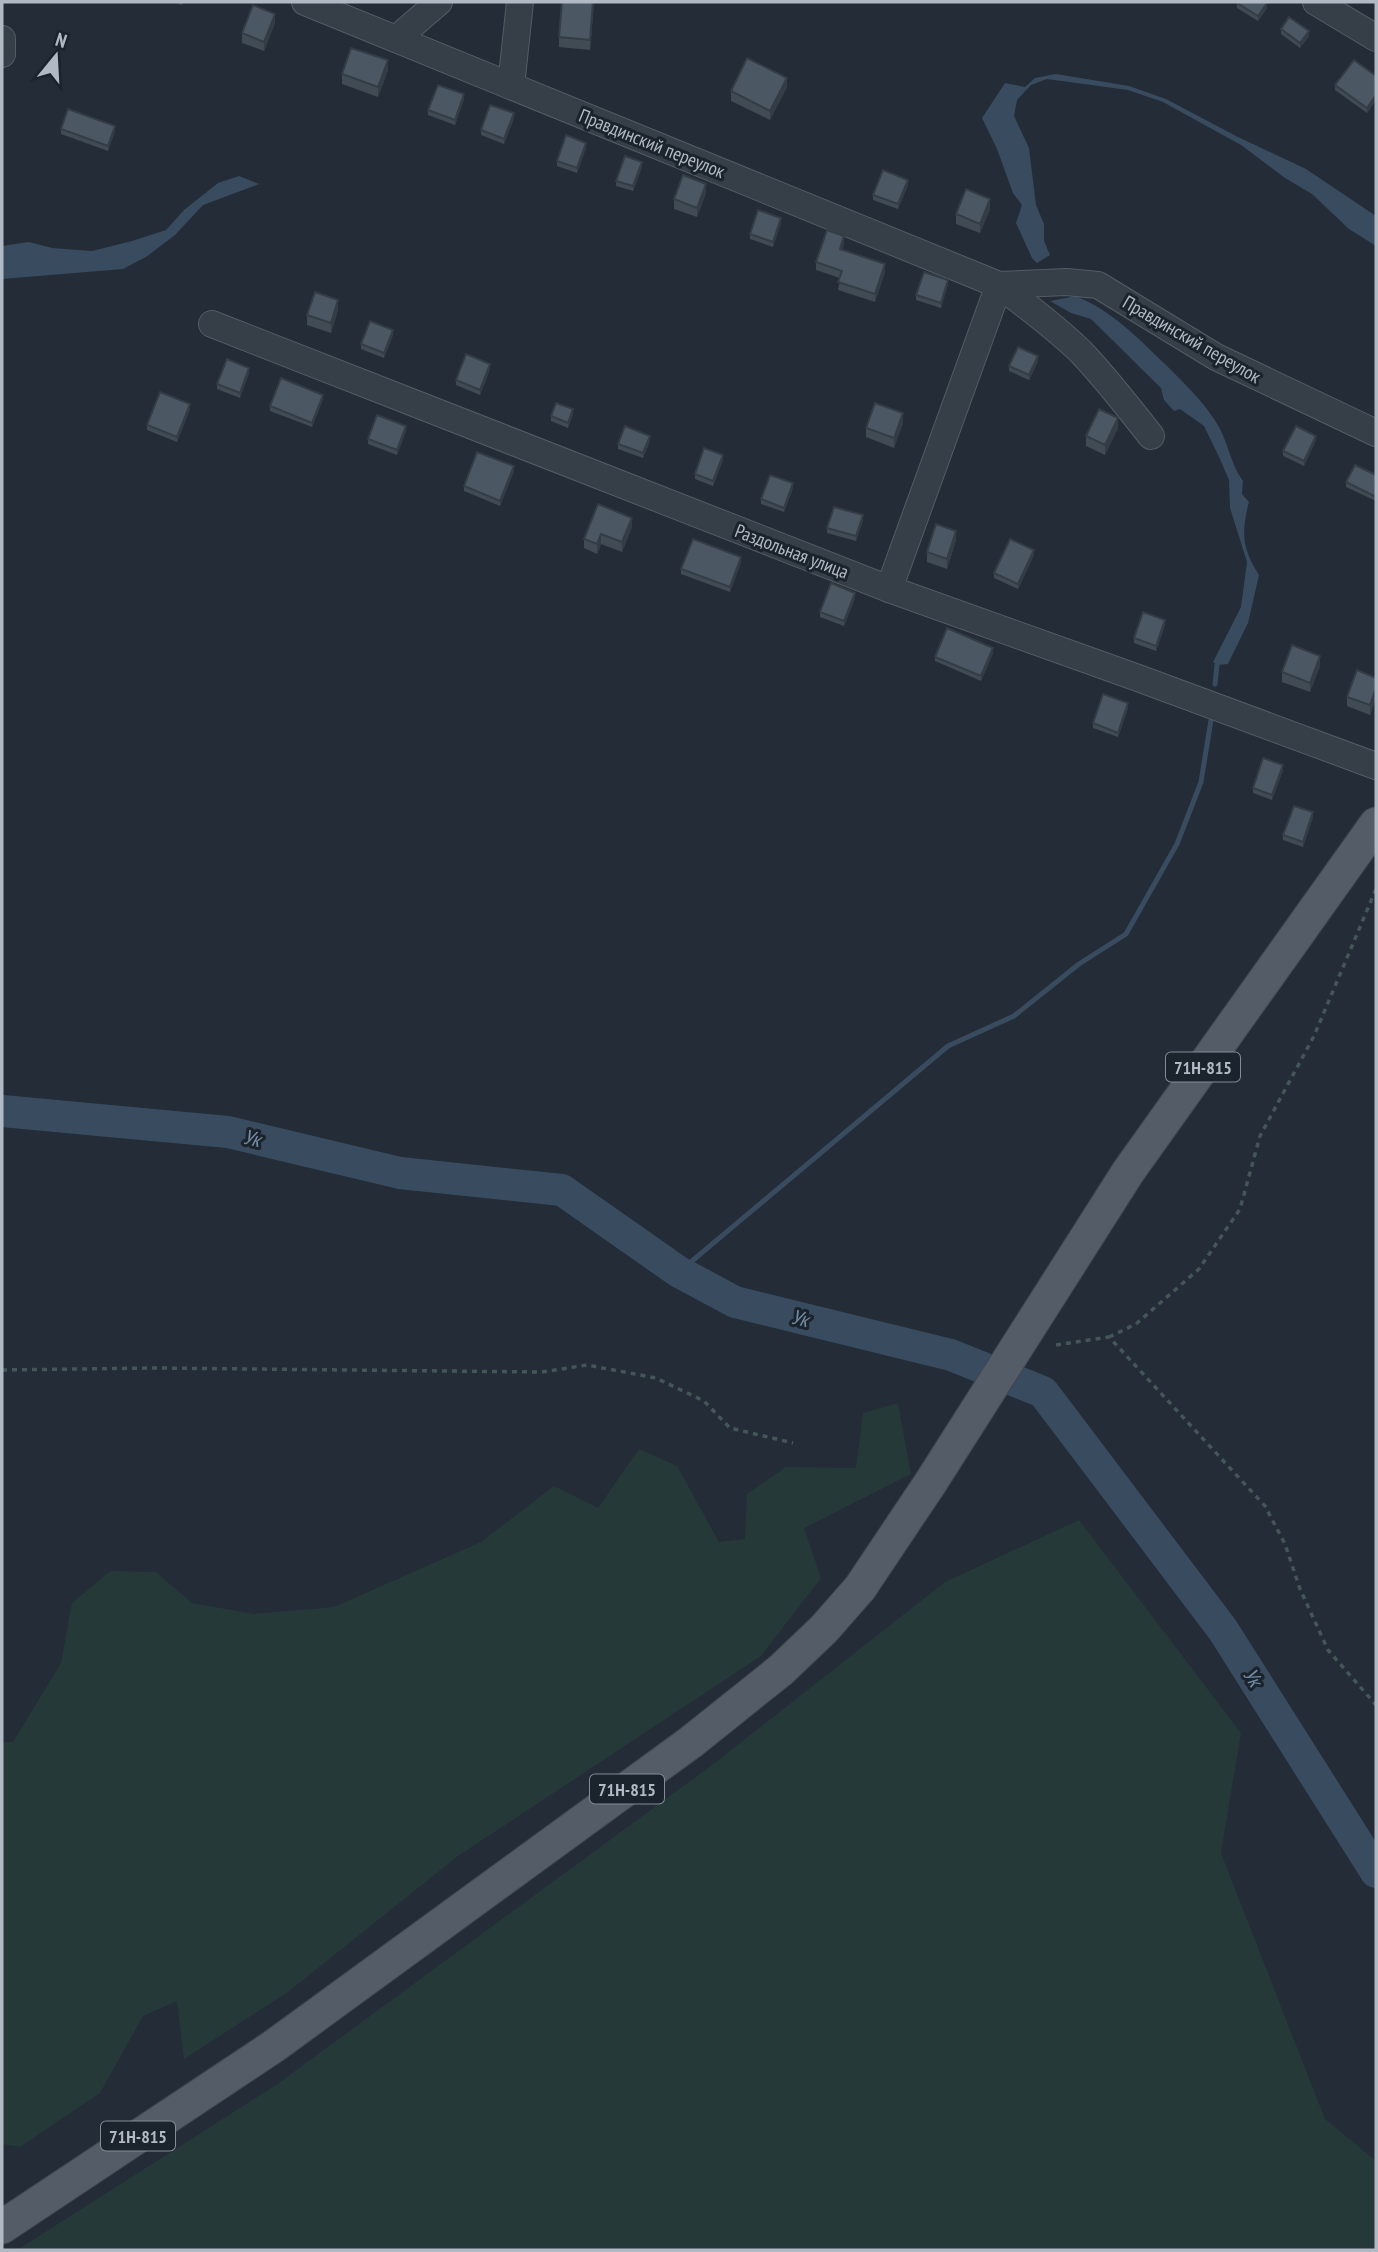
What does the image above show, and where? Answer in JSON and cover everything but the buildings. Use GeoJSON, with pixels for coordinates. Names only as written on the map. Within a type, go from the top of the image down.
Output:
{"type":"FeatureCollection","features":[{"type":"Feature","properties":{"kind":"main road","name":"71Н-815"},"geometry":{"type":"LineString","coordinates":[[2,2227],[274,2046],[691,1742],[781,1670],[824,1629],[860,1588],[931,1482],[1128,1172],[1376,824]]}},
{"type":"Feature","properties":{"kind":"street","name":"Правдинский переулок"},"geometry":{"type":"LineString","coordinates":[[305,2],[999,285],[1066,282],[1098,285],[1216,357],[1376,433]]}},
{"type":"Feature","properties":{"kind":"street"},"geometry":{"type":"LineString","coordinates":[[396,39],[439,2]]}},
{"type":"Feature","properties":{"kind":"street"},"geometry":{"type":"LineString","coordinates":[[511,86],[520,2]]}},
{"type":"Feature","properties":{"kind":"street"},"geometry":{"type":"LineString","coordinates":[[1316,2],[1376,38]]}},
{"type":"Feature","properties":{"kind":"street"},"geometry":{"type":"LineString","coordinates":[[2,39],[2,54]]}},
{"type":"Feature","properties":{"kind":"street"},"geometry":{"type":"LineString","coordinates":[[889,589],[999,285],[1079,350],[1151,436]]}},
{"type":"Feature","properties":{"kind":"street","name":"Раздольная улица"},"geometry":{"type":"LineString","coordinates":[[212,324],[889,589],[1376,766]]}},
{"type":"Feature","properties":{"kind":"path"},"geometry":{"type":"LineString","coordinates":[[1056,1345],[1109,1337],[1136,1324],[1199,1269],[1240,1209],[1260,1136],[1314,1036],[1376,889]]}},
{"type":"Feature","properties":{"kind":"path"},"geometry":{"type":"LineString","coordinates":[[1109,1337],[1265,1506],[1285,1544],[1300,1589],[1328,1650],[1376,1705]]}},
{"type":"Feature","properties":{"kind":"path"},"geometry":{"type":"LineString","coordinates":[[2,1370],[168,1368],[542,1371],[587,1365],[656,1378],[704,1401],[730,1428],[793,1443]]}},
{"type":"Feature","properties":{"kind":"shaded area"},"geometry":{"type":"Polygon","coordinates":[[[898,1403],[911,1474],[804,1528],[821,1578],[761,1656],[458,1856],[288,1992],[184,2059],[177,2001],[143,2016],[100,2093],[20,2147],[2,2144],[2,1742],[13,1742],[61,1663],[72,1603],[110,1571],[156,1572],[192,1603],[254,1614],[334,1607],[481,1542],[554,1486],[598,1508],[639,1449],[677,1466],[719,1542],[745,1539],[747,1494],[786,1467],[856,1468],[863,1413],[898,1403]]]}},
{"type":"Feature","properties":{"kind":"shaded area"},"geometry":{"type":"Polygon","coordinates":[[[1079,1520],[1241,1733],[1221,1853],[1325,2119],[1376,2161],[1376,2250],[17,2250],[276,2085],[712,1765],[945,1582],[1079,1520]]]}},
{"type":"Feature","properties":{"kind":"water"},"geometry":{"type":"Polygon","coordinates":[[[1056,74],[1129,86],[1166,99],[1306,169],[1376,216],[1376,246],[1349,229],[1312,194],[1285,178],[1241,145],[1163,102],[1128,90],[1047,79],[1031,85],[1017,100],[1014,116],[1029,148],[1036,205],[1044,224],[1044,241],[1050,255],[1037,263],[1032,258],[1016,223],[1022,205],[1013,193],[982,118],[1005,83],[1025,87],[1035,78],[1056,74]]]}},
{"type":"Feature","properties":{"kind":"water"},"geometry":{"type":"Polygon","coordinates":[[[239,176],[259,184],[203,205],[175,235],[146,257],[123,269],[2,279],[2,246],[29,242],[52,248],[92,251],[132,241],[166,230],[184,210],[218,183],[239,176]]]}},
{"type":"Feature","properties":{"kind":"water"},"geometry":{"type":"Polygon","coordinates":[[[1076,296],[1101,309],[1124,326],[1192,392],[1220,429],[1243,481],[1242,494],[1249,502],[1244,532],[1246,548],[1259,575],[1248,623],[1228,664],[1217,665],[1213,662],[1241,607],[1247,562],[1230,508],[1229,480],[1204,426],[1180,409],[1174,411],[1164,400],[1161,388],[1091,319],[1071,313],[1050,301],[1076,296]]]}},
{"type":"Feature","properties":{"kind":"waterway"},"geometry":{"type":"LineString","coordinates":[[1215,684],[1217,665]]}},
{"type":"Feature","properties":{"kind":"waterway"},"geometry":{"type":"LineString","coordinates":[[679,1272],[948,1046],[1014,1016],[1079,964],[1126,934],[1177,844],[1201,782],[1211,720]]}},
{"type":"Feature","properties":{"kind":"waterway","name":"Ук"},"geometry":{"type":"LineString","coordinates":[[2,1111],[228,1132],[400,1173],[562,1190],[679,1272],[735,1302],[951,1355],[1043,1392],[1223,1630],[1376,1872]]}}]}
